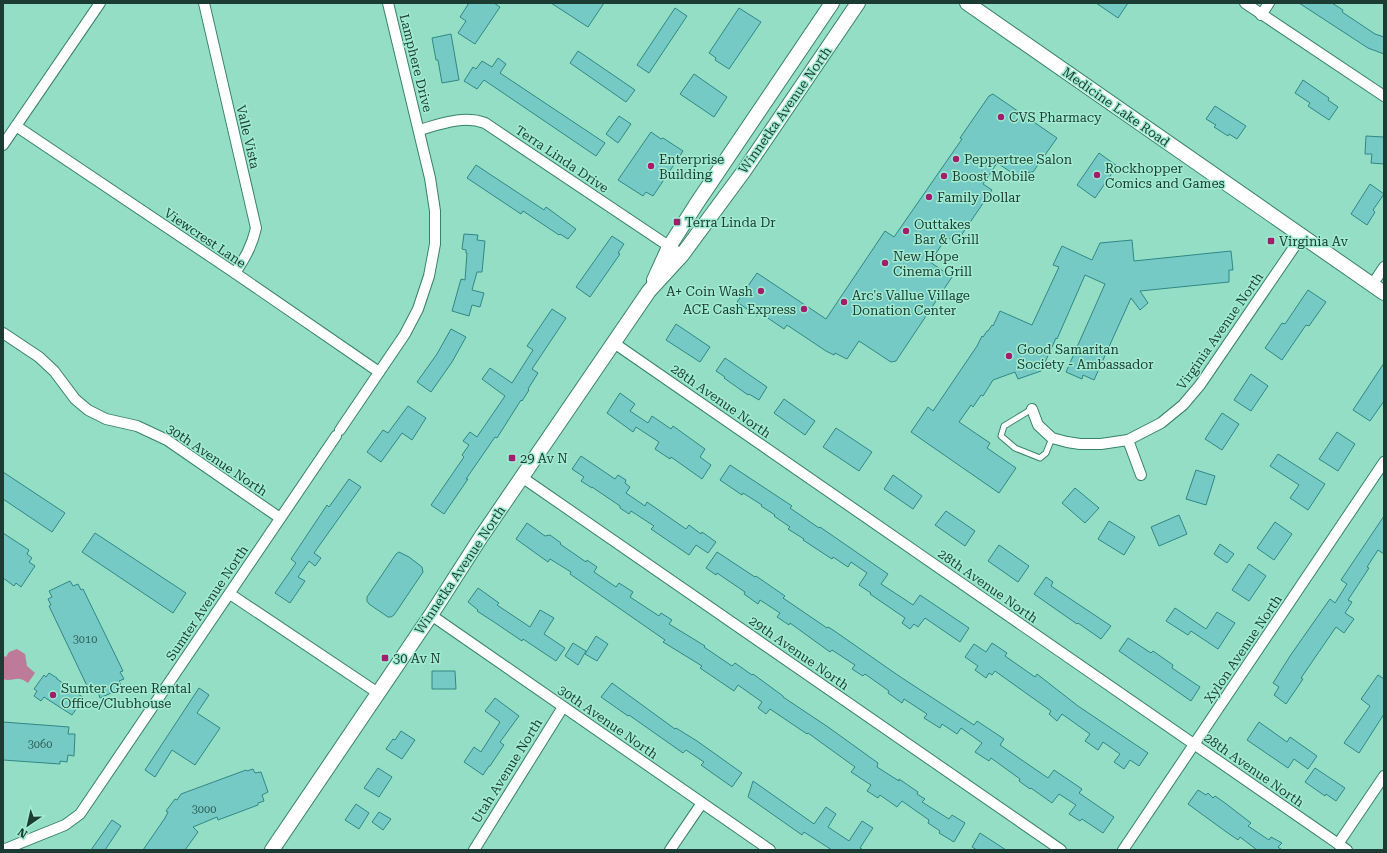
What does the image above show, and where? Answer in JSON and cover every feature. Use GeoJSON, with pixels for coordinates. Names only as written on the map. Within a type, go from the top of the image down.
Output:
{"type":"FeatureCollection","features":[{"type":"Feature","properties":{"kind":"main road","name":"Winnetka Avenue North"},"geometry":{"type":"LineString","coordinates":[[649,291],[670,246],[726,159],[832,3]]}},
{"type":"Feature","properties":{"kind":"main road","name":"Winnetka Avenue North"},"geometry":{"type":"LineString","coordinates":[[272,850],[649,291],[682,255],[744,171],[858,3]]}},
{"type":"Feature","properties":{"kind":"main road","name":"Medicine Lake Road"},"geometry":{"type":"LineString","coordinates":[[967,3],[1384,293]]}},
{"type":"Feature","properties":{"kind":"street"},"geometry":{"type":"LineString","coordinates":[[3,145],[100,3]]}},
{"type":"Feature","properties":{"kind":"street","name":"Valle Vista"},"geometry":{"type":"LineString","coordinates":[[204,3],[256,228],[253,241],[247,254],[235,273]]}},
{"type":"Feature","properties":{"kind":"street","name":"Lamphere Drive"},"geometry":{"type":"LineString","coordinates":[[388,3],[418,130]]}},
{"type":"Feature","properties":{"kind":"street"},"geometry":{"type":"LineString","coordinates":[[1245,3],[1384,96]]}},
{"type":"Feature","properties":{"kind":"street"},"geometry":{"type":"LineString","coordinates":[[1261,14],[1269,3]]}},
{"type":"Feature","properties":{"kind":"street","name":"Terra Linda Drive"},"geometry":{"type":"LineString","coordinates":[[418,130],[466,119],[486,123],[682,255]]}},
{"type":"Feature","properties":{"kind":"street","name":"Viewcrest Lane"},"geometry":{"type":"LineString","coordinates":[[16,126],[379,372]]}},
{"type":"Feature","properties":{"kind":"street","name":"Sumter Avenue North"},"geometry":{"type":"LineString","coordinates":[[3,850],[65,825],[80,814],[405,334],[418,309],[429,276],[435,244],[435,211],[430,178],[418,130]]}},
{"type":"Feature","properties":{"kind":"street","name":"Virginia Avenue North"},"geometry":{"type":"LineString","coordinates":[[1052,438],[1080,444],[1101,444],[1128,440],[1161,423],[1183,405],[1200,385],[1301,236]]}},
{"type":"Feature","properties":{"kind":"street"},"geometry":{"type":"LineString","coordinates":[[1372,285],[1384,267]]}},
{"type":"Feature","properties":{"kind":"street","name":"30th Avenue North"},"geometry":{"type":"LineString","coordinates":[[3,333],[39,357],[54,372],[75,399],[88,410],[106,419],[137,426],[167,440],[280,518]]}},
{"type":"Feature","properties":{"kind":"street","name":"28th Avenue North"},"geometry":{"type":"LineString","coordinates":[[614,343],[1342,847]]}},
{"type":"Feature","properties":{"kind":"street"},"geometry":{"type":"LineString","coordinates":[[1032,409],[1038,424],[1052,438]]}},
{"type":"Feature","properties":{"kind":"street"},"geometry":{"type":"LineString","coordinates":[[1128,440],[1141,475]]}},
{"type":"Feature","properties":{"kind":"street","name":"Xylon Avenue North"},"geometry":{"type":"LineString","coordinates":[[1123,850],[1384,462]]}},
{"type":"Feature","properties":{"kind":"street","name":"29th Avenue North"},"geometry":{"type":"LineString","coordinates":[[523,478],[1061,850]]}},
{"type":"Feature","properties":{"kind":"street"},"geometry":{"type":"LineString","coordinates":[[230,594],[378,693]]}},
{"type":"Feature","properties":{"kind":"street","name":"30th Avenue North"},"geometry":{"type":"LineString","coordinates":[[430,615],[770,850]]}},
{"type":"Feature","properties":{"kind":"street","name":"Utah Avenue North"},"geometry":{"type":"LineString","coordinates":[[474,850],[563,707]]}},
{"type":"Feature","properties":{"kind":"street"},"geometry":{"type":"LineString","coordinates":[[1342,847],[1384,776]]}},
{"type":"Feature","properties":{"kind":"street"},"geometry":{"type":"LineString","coordinates":[[670,850],[702,803]]}},
{"type":"Feature","properties":{"kind":"lane"},"geometry":{"type":"LineString","coordinates":[[1032,409],[1004,426],[1001,436],[1015,448],[1040,458],[1046,453],[1052,438]]}},
{"type":"Feature","properties":{"kind":"shaded area"},"geometry":{"type":"Polygon","coordinates":[[[17,649],[25,654],[27,666],[35,673],[28,683],[20,679],[3,679],[3,657],[6,657],[9,652],[17,649]]]}},
{"type":"Feature","properties":{"kind":"building"},"geometry":{"type":"Polygon","coordinates":[[[469,3],[494,3],[500,7],[475,44],[458,33],[466,21],[460,17],[469,3]]]}},
{"type":"Feature","properties":{"kind":"building"},"geometry":{"type":"Polygon","coordinates":[[[551,3],[604,3],[588,27],[551,3]]]}},
{"type":"Feature","properties":{"kind":"building"},"geometry":{"type":"Polygon","coordinates":[[[1096,3],[1128,3],[1118,18],[1096,3]]]}},
{"type":"Feature","properties":{"kind":"building"},"geometry":{"type":"Polygon","coordinates":[[[1299,3],[1332,3],[1343,10],[1342,12],[1375,34],[1384,37],[1384,54],[1368,48],[1299,3]]]}},
{"type":"Feature","properties":{"kind":"building"},"geometry":{"type":"Polygon","coordinates":[[[675,8],[687,16],[649,73],[637,65],[675,8]]]}},
{"type":"Feature","properties":{"kind":"building"},"geometry":{"type":"Polygon","coordinates":[[[739,8],[761,22],[729,69],[715,60],[716,58],[709,53],[739,8]]]}},
{"type":"Feature","properties":{"kind":"building"},"geometry":{"type":"Polygon","coordinates":[[[451,34],[459,80],[442,83],[432,38],[451,34]]]}},
{"type":"Feature","properties":{"kind":"building"},"geometry":{"type":"Polygon","coordinates":[[[578,51],[635,90],[626,102],[570,63],[578,51]]]}},
{"type":"Feature","properties":{"kind":"building"},"geometry":{"type":"Polygon","coordinates":[[[498,58],[506,64],[500,73],[605,143],[596,156],[484,80],[477,89],[464,81],[473,67],[476,69],[482,61],[492,67],[498,58]]]}},
{"type":"Feature","properties":{"kind":"building"},"geometry":{"type":"Polygon","coordinates":[[[694,74],[727,97],[714,117],[680,94],[694,74]]]}},
{"type":"Feature","properties":{"kind":"building"},"geometry":{"type":"Polygon","coordinates":[[[1303,80],[1329,98],[1328,100],[1338,107],[1329,120],[1308,106],[1310,103],[1295,93],[1303,80]]]}},
{"type":"Feature","properties":{"kind":"building"},"geometry":{"type":"Polygon","coordinates":[[[993,94],[1057,138],[1033,172],[1014,174],[997,163],[983,184],[992,190],[956,243],[947,237],[930,262],[952,277],[896,361],[891,362],[859,341],[847,359],[835,353],[834,355],[787,325],[784,329],[759,312],[757,316],[737,302],[757,273],[826,319],[885,231],[894,237],[962,139],[960,138],[989,96],[993,94]]]}},
{"type":"Feature","properties":{"kind":"building"},"geometry":{"type":"Polygon","coordinates":[[[1215,106],[1246,126],[1237,139],[1229,134],[1228,136],[1214,127],[1216,125],[1206,119],[1215,106]]]}},
{"type":"Feature","properties":{"kind":"building"},"geometry":{"type":"Polygon","coordinates":[[[619,116],[631,124],[618,143],[606,134],[619,116]]]}},
{"type":"Feature","properties":{"kind":"building","name":"Enterprise Building"},"geometry":{"type":"Polygon","coordinates":[[[651,132],[683,151],[653,196],[646,192],[643,196],[618,180],[651,132]]]}},
{"type":"Feature","properties":{"kind":"building"},"geometry":{"type":"Polygon","coordinates":[[[1366,136],[1384,137],[1384,164],[1371,163],[1372,154],[1365,154],[1366,136]]]}},
{"type":"Feature","properties":{"kind":"building","name":"Rockhopper Comics and Games"},"geometry":{"type":"Polygon","coordinates":[[[1099,153],[1117,166],[1095,198],[1077,185],[1099,153]]]}},
{"type":"Feature","properties":{"kind":"building"},"geometry":{"type":"Polygon","coordinates":[[[476,165],[544,210],[546,207],[576,229],[568,239],[560,234],[559,235],[523,211],[521,214],[467,178],[476,165]]]}},
{"type":"Feature","properties":{"kind":"building"},"geometry":{"type":"Polygon","coordinates":[[[1370,184],[1384,194],[1373,210],[1375,212],[1367,225],[1351,214],[1370,184]]]}},
{"type":"Feature","properties":{"kind":"building"},"geometry":{"type":"Polygon","coordinates":[[[464,234],[478,235],[477,240],[485,241],[482,272],[477,272],[472,290],[484,293],[480,307],[472,305],[469,316],[452,311],[461,279],[465,280],[467,253],[466,250],[462,249],[464,234]]]}},
{"type":"Feature","properties":{"kind":"building"},"geometry":{"type":"Polygon","coordinates":[[[612,236],[624,244],[618,253],[620,254],[590,297],[576,287],[612,236]]]}},
{"type":"Feature","properties":{"kind":"building","name":"Good Samaritan Society - Ambassador"},"geometry":{"type":"Polygon","coordinates":[[[1132,240],[1134,261],[1231,251],[1233,270],[1229,270],[1229,282],[1140,291],[1148,303],[1140,310],[1131,298],[1094,380],[1083,375],[1082,379],[1066,372],[1105,284],[1085,275],[1057,339],[1056,338],[1041,371],[1018,379],[1015,372],[993,380],[983,396],[981,395],[973,407],[971,405],[959,422],[990,443],[987,448],[1016,468],[999,493],[911,432],[928,407],[933,411],[977,346],[982,336],[983,337],[992,325],[993,326],[1000,311],[1032,325],[1059,267],[1053,265],[1062,246],[1092,260],[1100,243],[1132,240]]]}},
{"type":"Feature","properties":{"kind":"building"},"geometry":{"type":"Polygon","coordinates":[[[1308,290],[1326,302],[1309,326],[1306,325],[1282,360],[1265,348],[1282,323],[1285,324],[1308,290]]]}},
{"type":"Feature","properties":{"kind":"building"},"geometry":{"type":"Polygon","coordinates":[[[552,309],[566,318],[532,369],[538,373],[522,401],[521,400],[497,438],[495,437],[466,479],[468,479],[444,514],[431,505],[464,457],[462,455],[469,445],[463,441],[470,432],[477,437],[505,396],[482,379],[490,368],[512,383],[533,350],[527,346],[552,309]]]}},
{"type":"Feature","properties":{"kind":"building"},"geometry":{"type":"Polygon","coordinates":[[[676,324],[710,347],[700,362],[666,340],[676,324]]]}},
{"type":"Feature","properties":{"kind":"building"},"geometry":{"type":"Polygon","coordinates":[[[451,329],[466,337],[452,362],[431,392],[417,382],[437,354],[451,329]]]}},
{"type":"Feature","properties":{"kind":"building"},"geometry":{"type":"Polygon","coordinates":[[[725,358],[767,387],[759,400],[749,394],[748,395],[716,371],[725,358]]]}},
{"type":"Feature","properties":{"kind":"building"},"geometry":{"type":"Polygon","coordinates":[[[1384,363],[1384,401],[1370,421],[1353,410],[1384,363]]]}},
{"type":"Feature","properties":{"kind":"building"},"geometry":{"type":"Polygon","coordinates":[[[1251,374],[1268,386],[1251,411],[1234,400],[1251,374]]]}},
{"type":"Feature","properties":{"kind":"building"},"geometry":{"type":"Polygon","coordinates":[[[620,393],[635,404],[630,411],[648,423],[652,416],[671,429],[673,426],[705,449],[700,457],[711,465],[702,479],[671,457],[670,459],[655,449],[659,442],[636,427],[633,432],[607,413],[620,393]]]}},
{"type":"Feature","properties":{"kind":"building"},"geometry":{"type":"Polygon","coordinates":[[[784,399],[815,421],[805,435],[774,413],[784,399]]]}},
{"type":"Feature","properties":{"kind":"building"},"geometry":{"type":"Polygon","coordinates":[[[408,406],[426,418],[412,440],[402,433],[381,462],[367,452],[383,430],[388,433],[408,406]]]}},
{"type":"Feature","properties":{"kind":"building"},"geometry":{"type":"Polygon","coordinates":[[[1222,413],[1239,424],[1222,450],[1205,439],[1222,413]]]}},
{"type":"Feature","properties":{"kind":"building"},"geometry":{"type":"Polygon","coordinates":[[[836,428],[872,452],[859,471],[823,447],[836,428]]]}},
{"type":"Feature","properties":{"kind":"building"},"geometry":{"type":"Polygon","coordinates":[[[1337,432],[1355,444],[1338,471],[1319,459],[1337,432]]]}},
{"type":"Feature","properties":{"kind":"building"},"geometry":{"type":"Polygon","coordinates":[[[1278,454],[1325,484],[1308,510],[1290,498],[1299,485],[1270,466],[1278,454]]]}},
{"type":"Feature","properties":{"kind":"building"},"geometry":{"type":"Polygon","coordinates":[[[581,456],[615,479],[618,475],[626,480],[625,483],[630,487],[626,493],[645,506],[647,502],[686,529],[689,525],[701,534],[702,532],[716,542],[708,553],[696,545],[689,555],[651,529],[654,526],[631,511],[629,514],[620,508],[620,506],[581,481],[584,477],[572,469],[581,456]]]}},
{"type":"Feature","properties":{"kind":"building"},"geometry":{"type":"Polygon","coordinates":[[[730,465],[792,506],[790,508],[888,574],[881,584],[913,605],[920,595],[969,628],[960,642],[925,618],[918,627],[914,624],[910,629],[902,623],[905,618],[859,585],[867,573],[851,562],[848,567],[833,557],[832,559],[788,529],[790,527],[761,506],[762,505],[743,493],[742,495],[720,480],[730,465]]]}},
{"type":"Feature","properties":{"kind":"building"},"geometry":{"type":"Polygon","coordinates":[[[1196,470],[1215,476],[1206,505],[1186,499],[1196,470]]]}},
{"type":"Feature","properties":{"kind":"building"},"geometry":{"type":"Polygon","coordinates":[[[3,472],[65,513],[52,532],[3,499],[3,472]]]}},
{"type":"Feature","properties":{"kind":"building"},"geometry":{"type":"Polygon","coordinates":[[[893,475],[922,496],[913,509],[884,489],[893,475]]]}},
{"type":"Feature","properties":{"kind":"building"},"geometry":{"type":"Polygon","coordinates":[[[349,479],[361,487],[314,553],[321,558],[315,566],[309,561],[298,577],[305,581],[290,603],[275,593],[296,563],[291,559],[327,505],[329,507],[349,479]]]}},
{"type":"Feature","properties":{"kind":"building"},"geometry":{"type":"Polygon","coordinates":[[[1075,488],[1099,508],[1085,523],[1062,503],[1075,488]]]}},
{"type":"Feature","properties":{"kind":"building"},"geometry":{"type":"Polygon","coordinates":[[[946,511],[975,531],[965,546],[935,525],[946,511]]]}},
{"type":"Feature","properties":{"kind":"building"},"geometry":{"type":"Polygon","coordinates":[[[1179,515],[1187,534],[1159,546],[1151,527],[1179,515]]]}},
{"type":"Feature","properties":{"kind":"building"},"geometry":{"type":"Polygon","coordinates":[[[1384,516],[1384,554],[1378,550],[1367,567],[1369,568],[1348,600],[1352,602],[1345,613],[1354,619],[1344,633],[1336,627],[1301,678],[1303,679],[1286,704],[1274,695],[1279,687],[1273,683],[1330,599],[1335,603],[1347,584],[1341,580],[1384,516]]]}},
{"type":"Feature","properties":{"kind":"building"},"geometry":{"type":"Polygon","coordinates":[[[1109,521],[1135,537],[1124,555],[1098,539],[1109,521]]]}},
{"type":"Feature","properties":{"kind":"building"},"geometry":{"type":"Polygon","coordinates":[[[1275,522],[1292,534],[1274,560],[1257,548],[1275,522]]]}},
{"type":"Feature","properties":{"kind":"building"},"geometry":{"type":"Polygon","coordinates":[[[527,523],[545,536],[550,535],[561,543],[560,544],[586,562],[587,560],[597,567],[594,572],[616,587],[619,583],[633,592],[630,597],[659,616],[661,613],[672,620],[669,624],[705,646],[704,647],[732,666],[735,663],[752,675],[753,674],[783,697],[878,763],[877,767],[899,781],[899,779],[918,792],[917,794],[925,799],[922,802],[949,819],[952,815],[965,823],[954,842],[939,833],[940,831],[928,823],[929,820],[902,801],[897,807],[880,795],[878,798],[867,791],[871,785],[851,772],[855,767],[808,733],[807,734],[770,709],[766,714],[758,708],[762,702],[738,685],[734,691],[700,668],[702,666],[663,642],[665,640],[570,574],[571,572],[550,559],[548,562],[516,539],[527,523]]]}},
{"type":"Feature","properties":{"kind":"building"},"geometry":{"type":"Polygon","coordinates":[[[3,533],[29,550],[27,554],[32,558],[29,562],[35,566],[21,587],[16,583],[14,586],[3,578],[3,533]]]}},
{"type":"Feature","properties":{"kind":"building"},"geometry":{"type":"Polygon","coordinates":[[[95,533],[186,593],[173,613],[82,552],[95,533]]]}},
{"type":"Feature","properties":{"kind":"building"},"geometry":{"type":"Polygon","coordinates":[[[1220,544],[1234,554],[1227,563],[1214,554],[1220,544]]]}},
{"type":"Feature","properties":{"kind":"building"},"geometry":{"type":"Polygon","coordinates":[[[999,545],[1029,566],[1018,582],[988,561],[999,545]]]}},
{"type":"Feature","properties":{"kind":"building"},"geometry":{"type":"Polygon","coordinates":[[[399,552],[409,557],[422,567],[423,572],[394,615],[388,617],[369,604],[367,597],[396,554],[399,552]]]}},
{"type":"Feature","properties":{"kind":"building"},"geometry":{"type":"Polygon","coordinates":[[[717,552],[755,577],[756,576],[785,596],[783,598],[974,725],[977,721],[1004,739],[1000,745],[1048,778],[1054,770],[1082,789],[1079,793],[1114,817],[1103,833],[1082,819],[1080,821],[1069,814],[1076,805],[1059,794],[1052,803],[1019,781],[1020,779],[991,758],[989,761],[975,752],[982,743],[961,728],[957,734],[942,724],[940,728],[924,718],[927,714],[904,699],[902,703],[888,693],[889,691],[865,674],[863,676],[852,669],[855,665],[832,650],[830,652],[790,623],[789,625],[777,617],[780,613],[760,600],[758,604],[744,594],[745,592],[717,573],[716,575],[706,568],[717,552]]]}},
{"type":"Feature","properties":{"kind":"building"},"geometry":{"type":"Polygon","coordinates":[[[1249,564],[1266,576],[1249,601],[1232,590],[1249,564]]]}},
{"type":"Feature","properties":{"kind":"building"},"geometry":{"type":"Polygon","coordinates":[[[1046,577],[1053,582],[1051,586],[1111,626],[1101,639],[1034,594],[1046,577]]]}},
{"type":"Feature","properties":{"kind":"building"},"geometry":{"type":"Polygon","coordinates":[[[70,581],[73,586],[78,584],[81,590],[83,589],[123,671],[120,672],[124,679],[119,681],[122,688],[100,698],[98,692],[94,694],[91,687],[89,690],[49,606],[51,605],[48,599],[52,597],[49,591],[70,581]]]}},
{"type":"Feature","properties":{"kind":"building"},"geometry":{"type":"Polygon","coordinates":[[[478,588],[499,603],[497,605],[530,627],[540,610],[554,618],[544,634],[565,648],[556,661],[523,639],[522,641],[477,611],[478,610],[468,602],[478,588]]]}},
{"type":"Feature","properties":{"kind":"building"},"geometry":{"type":"Polygon","coordinates":[[[1175,608],[1206,629],[1217,612],[1235,623],[1218,649],[1191,631],[1188,635],[1166,621],[1175,608]]]}},
{"type":"Feature","properties":{"kind":"building"},"geometry":{"type":"Polygon","coordinates":[[[596,636],[608,644],[597,661],[585,654],[596,636]]]}},
{"type":"Feature","properties":{"kind":"building"},"geometry":{"type":"Polygon","coordinates":[[[1128,638],[1151,653],[1153,651],[1173,665],[1172,668],[1200,687],[1191,701],[1119,651],[1128,638]]]}},
{"type":"Feature","properties":{"kind":"building"},"geometry":{"type":"Polygon","coordinates":[[[573,643],[586,651],[578,665],[565,656],[573,643]]]}},
{"type":"Feature","properties":{"kind":"building"},"geometry":{"type":"Polygon","coordinates":[[[992,643],[1007,653],[1005,656],[1035,677],[1037,674],[1078,706],[1148,753],[1139,766],[1130,760],[1124,769],[1114,762],[1120,754],[1103,742],[1098,750],[1085,741],[1090,734],[1062,714],[1057,721],[1049,714],[1051,711],[995,671],[992,675],[989,673],[986,678],[975,670],[978,666],[965,657],[974,644],[986,652],[992,643]]]}},
{"type":"Feature","properties":{"kind":"building"},"geometry":{"type":"Polygon","coordinates":[[[432,671],[455,671],[456,689],[432,689],[432,671]]]}},
{"type":"Feature","properties":{"kind":"building","name":"Sumter Green Rental Office/Clubhouse"},"geometry":{"type":"Polygon","coordinates":[[[49,673],[84,698],[72,715],[44,697],[41,701],[34,696],[37,691],[34,689],[44,675],[46,677],[49,673]]]}},
{"type":"Feature","properties":{"kind":"building"},"geometry":{"type":"Polygon","coordinates":[[[1378,675],[1384,679],[1384,714],[1359,753],[1344,743],[1370,706],[1361,699],[1378,675]]]}},
{"type":"Feature","properties":{"kind":"building"},"geometry":{"type":"Polygon","coordinates":[[[612,683],[675,729],[676,728],[697,741],[742,773],[732,787],[701,765],[704,762],[686,750],[683,753],[601,697],[612,683]]]}},
{"type":"Feature","properties":{"kind":"building"},"geometry":{"type":"Polygon","coordinates":[[[199,688],[209,695],[197,713],[220,728],[195,765],[172,750],[155,777],[145,770],[199,688]]]}},
{"type":"Feature","properties":{"kind":"building"},"geometry":{"type":"Polygon","coordinates":[[[495,698],[519,716],[500,742],[504,745],[483,775],[464,762],[474,747],[481,752],[500,722],[485,711],[495,698]]]}},
{"type":"Feature","properties":{"kind":"building"},"geometry":{"type":"Polygon","coordinates":[[[3,722],[69,727],[68,734],[75,734],[74,756],[68,755],[67,762],[60,761],[60,764],[3,760],[3,722]]]}},
{"type":"Feature","properties":{"kind":"building"},"geometry":{"type":"Polygon","coordinates":[[[1259,722],[1287,742],[1290,737],[1317,756],[1308,769],[1294,759],[1288,768],[1247,740],[1259,722]]]}},
{"type":"Feature","properties":{"kind":"building"},"geometry":{"type":"Polygon","coordinates":[[[401,731],[415,740],[402,759],[386,749],[401,731]]]}},
{"type":"Feature","properties":{"kind":"building"},"geometry":{"type":"Polygon","coordinates":[[[378,768],[392,777],[379,797],[364,788],[378,768]]]}},
{"type":"Feature","properties":{"kind":"building"},"geometry":{"type":"Polygon","coordinates":[[[1315,768],[1345,788],[1336,801],[1326,794],[1325,796],[1305,782],[1315,768]]]}},
{"type":"Feature","properties":{"kind":"building"},"geometry":{"type":"Polygon","coordinates":[[[253,769],[255,773],[261,772],[268,792],[262,795],[264,801],[258,803],[258,805],[218,820],[217,817],[193,827],[198,832],[185,850],[143,850],[165,818],[168,812],[166,811],[181,794],[246,770],[253,769]]]}},
{"type":"Feature","properties":{"kind":"building"},"geometry":{"type":"Polygon","coordinates":[[[753,781],[814,824],[826,807],[836,814],[828,827],[849,841],[862,821],[873,828],[860,848],[863,850],[832,850],[804,832],[802,835],[748,797],[753,781]]]}},
{"type":"Feature","properties":{"kind":"building"},"geometry":{"type":"Polygon","coordinates":[[[1198,790],[1206,795],[1208,793],[1213,798],[1215,796],[1225,803],[1251,823],[1248,826],[1269,840],[1271,837],[1282,843],[1278,847],[1282,850],[1257,850],[1240,837],[1238,840],[1225,831],[1188,804],[1198,790]]]}},
{"type":"Feature","properties":{"kind":"building"},"geometry":{"type":"Polygon","coordinates":[[[356,804],[369,813],[359,829],[345,820],[356,804]]]}},
{"type":"Feature","properties":{"kind":"building"},"geometry":{"type":"Polygon","coordinates":[[[379,812],[391,819],[383,830],[372,822],[379,812]]]}},
{"type":"Feature","properties":{"kind":"building"},"geometry":{"type":"Polygon","coordinates":[[[112,820],[121,826],[105,850],[91,850],[112,820]]]}},
{"type":"Feature","properties":{"kind":"building"},"geometry":{"type":"Polygon","coordinates":[[[980,833],[1006,850],[977,850],[972,847],[980,833]]]}},
{"type":"Feature","properties":{"kind":"place","name":"CVS Pharmacy"},"geometry":{"type":"Point","coordinates":[1001,117]}},
{"type":"Feature","properties":{"kind":"place","name":"Peppertree Salon"},"geometry":{"type":"Point","coordinates":[956,159]}},
{"type":"Feature","properties":{"kind":"place","name":"Enterprise Building"},"geometry":{"type":"Point","coordinates":[651,166]}},
{"type":"Feature","properties":{"kind":"place","name":"Rockhopper Comics and Games"},"geometry":{"type":"Point","coordinates":[1097,175]}},
{"type":"Feature","properties":{"kind":"place","name":"Boost Mobile"},"geometry":{"type":"Point","coordinates":[944,176]}},
{"type":"Feature","properties":{"kind":"place","name":"Family Dollar"},"geometry":{"type":"Point","coordinates":[929,197]}},
{"type":"Feature","properties":{"kind":"place","name":"Terra Linda Dr"},"geometry":{"type":"Point","coordinates":[677,222]}},
{"type":"Feature","properties":{"kind":"place","name":"Outtakes Bar & Grill"},"geometry":{"type":"Point","coordinates":[906,231]}},
{"type":"Feature","properties":{"kind":"place","name":"Virginia Av"},"geometry":{"type":"Point","coordinates":[1271,241]}},
{"type":"Feature","properties":{"kind":"place","name":"New Hope Cinema Grill"},"geometry":{"type":"Point","coordinates":[885,263]}},
{"type":"Feature","properties":{"kind":"place","name":"A+ Coin Wash"},"geometry":{"type":"Point","coordinates":[761,291]}},
{"type":"Feature","properties":{"kind":"place","name":"Arc's Vallue Village Donation Center"},"geometry":{"type":"Point","coordinates":[844,302]}},
{"type":"Feature","properties":{"kind":"place","name":"ACE Cash Express"},"geometry":{"type":"Point","coordinates":[804,309]}},
{"type":"Feature","properties":{"kind":"place","name":"Good Samaritan Society - Ambassador"},"geometry":{"type":"Point","coordinates":[1009,356]}},
{"type":"Feature","properties":{"kind":"place","name":"29 Av N"},"geometry":{"type":"Point","coordinates":[512,458]}},
{"type":"Feature","properties":{"kind":"place","name":"30 Av N"},"geometry":{"type":"Point","coordinates":[385,658]}},
{"type":"Feature","properties":{"kind":"place","name":"Sumter Green Rental Office/Clubhouse"},"geometry":{"type":"Point","coordinates":[53,695]}}]}
